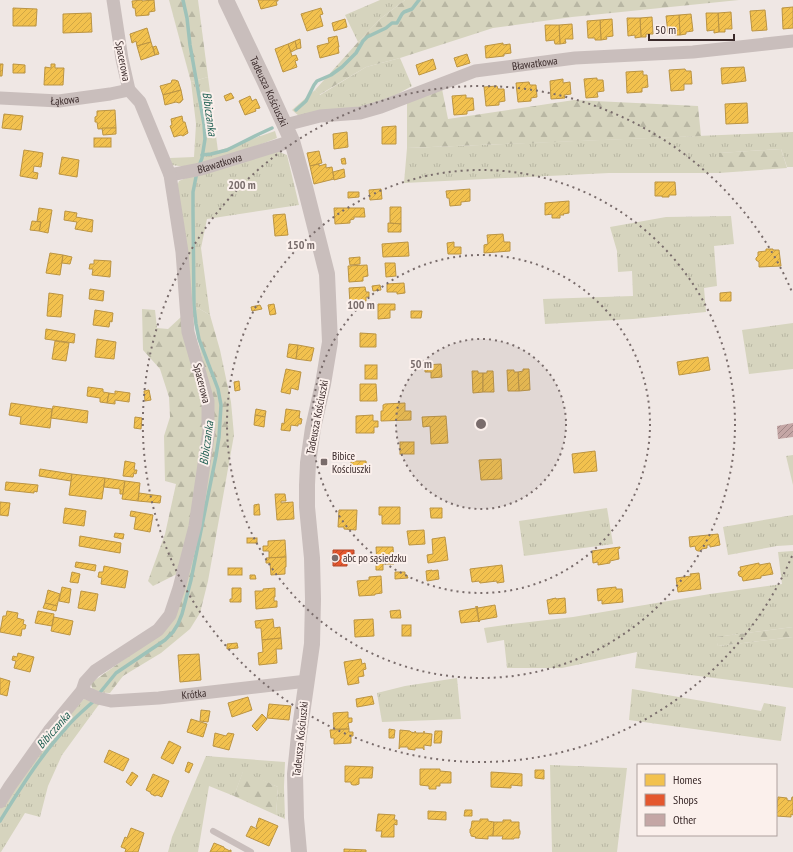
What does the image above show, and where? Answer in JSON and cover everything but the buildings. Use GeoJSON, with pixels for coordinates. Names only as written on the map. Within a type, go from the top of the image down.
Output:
{"type":"FeatureCollection","features":[{"type":"Feature","properties":{"kind":"street","name":"Spacerowa"},"geometry":{"type":"LineString","coordinates":[[0,802],[49,731],[91,695],[85,682],[95,671],[158,630],[170,615],[179,588],[194,526],[209,430],[208,400],[188,332],[182,252],[170,176],[140,102],[129,90],[122,59],[113,0]]}},
{"type":"Feature","properties":{"kind":"street","name":"Tadeusza Kościuszki"},"geometry":{"type":"LineString","coordinates":[[226,0],[292,141],[327,274],[330,342],[324,384],[313,428],[308,463],[307,507],[312,558],[313,599],[312,644],[295,774],[296,818],[299,852]]}},
{"type":"Feature","properties":{"kind":"street","name":"Bławatkowa"},"geometry":{"type":"LineString","coordinates":[[284,125],[320,116],[360,113],[476,71],[575,58],[693,52],[793,41]]}},
{"type":"Feature","properties":{"kind":"street","name":"Łąkowa"},"geometry":{"type":"LineString","coordinates":[[0,98],[59,101],[129,90]]}},
{"type":"Feature","properties":{"kind":"street","name":"Bławatkowa"},"geometry":{"type":"LineString","coordinates":[[170,176],[196,170],[292,141]]}},
{"type":"Feature","properties":{"kind":"street","name":"Krótka"},"geometry":{"type":"LineString","coordinates":[[91,695],[111,701],[159,698],[307,681]]}},
{"type":"Feature","properties":{"kind":"lane"},"geometry":{"type":"LineString","coordinates":[[213,831],[251,852]]}},
{"type":"Feature","properties":{"kind":"green space"},"geometry":{"type":"Polygon","coordinates":[[[169,0],[198,0],[208,77],[191,82],[169,0]]]}},
{"type":"Feature","properties":{"kind":"green space"},"geometry":{"type":"Polygon","coordinates":[[[380,0],[405,0],[380,19],[358,42],[345,15],[380,0]]]}},
{"type":"Feature","properties":{"kind":"green space"},"geometry":{"type":"Polygon","coordinates":[[[405,0],[739,0],[572,17],[493,28],[400,58],[366,67],[319,95],[315,90],[358,42],[380,19],[405,0]]]}},
{"type":"Feature","properties":{"kind":"green space"},"geometry":{"type":"Polygon","coordinates":[[[400,58],[412,86],[378,105],[299,116],[292,110],[315,90],[320,95],[366,67],[400,58]]]}},
{"type":"Feature","properties":{"kind":"green space"},"geometry":{"type":"Polygon","coordinates":[[[208,77],[218,151],[275,131],[277,138],[219,161],[192,168],[172,165],[170,158],[194,157],[196,124],[191,82],[208,77]]]}},
{"type":"Feature","properties":{"kind":"green space"},"geometry":{"type":"Polygon","coordinates":[[[442,89],[448,119],[574,100],[698,106],[701,136],[407,148],[407,102],[442,89]]]}},
{"type":"Feature","properties":{"kind":"green space"},"geometry":{"type":"Polygon","coordinates":[[[793,132],[793,167],[787,167],[781,149],[720,153],[719,173],[609,173],[404,183],[407,148],[793,132]]]}},
{"type":"Feature","properties":{"kind":"green space"},"geometry":{"type":"Polygon","coordinates":[[[781,149],[787,168],[719,173],[719,153],[781,149]]]}},
{"type":"Feature","properties":{"kind":"green space"},"geometry":{"type":"Polygon","coordinates":[[[277,151],[287,155],[299,205],[207,219],[201,248],[210,315],[198,308],[192,313],[175,191],[179,181],[195,174],[277,151]]]}},
{"type":"Feature","properties":{"kind":"green space"},"geometry":{"type":"Polygon","coordinates":[[[731,216],[734,244],[714,246],[717,286],[704,288],[706,312],[633,319],[545,324],[543,299],[633,296],[632,271],[618,272],[617,251],[610,227],[666,217],[731,216]]]}},
{"type":"Feature","properties":{"kind":"green space"},"geometry":{"type":"Polygon","coordinates":[[[198,308],[210,315],[220,350],[231,402],[234,435],[208,581],[200,613],[190,629],[161,653],[123,676],[110,693],[93,692],[91,683],[164,631],[183,587],[209,389],[192,313],[198,308]]]}},
{"type":"Feature","properties":{"kind":"green space"},"geometry":{"type":"Polygon","coordinates":[[[142,309],[155,310],[157,328],[168,329],[181,317],[203,401],[206,434],[179,573],[153,586],[148,581],[165,534],[176,484],[165,481],[164,436],[170,417],[169,397],[160,369],[143,350],[142,309]]]}},
{"type":"Feature","properties":{"kind":"green space"},"geometry":{"type":"Polygon","coordinates":[[[793,323],[793,369],[749,374],[742,330],[793,323]]]}},
{"type":"Feature","properties":{"kind":"green space"},"geometry":{"type":"Polygon","coordinates":[[[793,455],[793,485],[786,456],[793,455]]]}},
{"type":"Feature","properties":{"kind":"green space"},"geometry":{"type":"Polygon","coordinates":[[[607,508],[613,544],[524,556],[519,521],[607,508]]]}},
{"type":"Feature","properties":{"kind":"green space"},"geometry":{"type":"Polygon","coordinates":[[[793,515],[793,545],[777,546],[728,555],[723,527],[793,515]]]}},
{"type":"Feature","properties":{"kind":"green space"},"geometry":{"type":"Polygon","coordinates":[[[793,551],[793,627],[716,637],[718,646],[793,637],[793,688],[635,668],[637,652],[562,668],[507,668],[504,640],[487,643],[484,628],[573,617],[710,594],[782,584],[778,552],[793,551]]]}},
{"type":"Feature","properties":{"kind":"green space"},"geometry":{"type":"Polygon","coordinates":[[[793,627],[793,637],[718,646],[715,637],[793,627]]]}},
{"type":"Feature","properties":{"kind":"green space"},"geometry":{"type":"Polygon","coordinates":[[[457,678],[461,719],[382,722],[377,693],[405,686],[457,678]]]}},
{"type":"Feature","properties":{"kind":"green space"},"geometry":{"type":"Polygon","coordinates":[[[632,689],[761,711],[764,703],[786,707],[781,741],[629,720],[632,689]]]}},
{"type":"Feature","properties":{"kind":"green space"},"geometry":{"type":"Polygon","coordinates":[[[84,699],[100,703],[62,755],[48,786],[40,817],[25,813],[0,852],[0,809],[13,787],[53,733],[84,699]]]}},
{"type":"Feature","properties":{"kind":"green space"},"geometry":{"type":"Polygon","coordinates":[[[206,756],[285,762],[285,819],[276,815],[278,787],[243,772],[234,796],[209,786],[198,852],[168,852],[172,837],[206,756]]]}},
{"type":"Feature","properties":{"kind":"green space"},"geometry":{"type":"Polygon","coordinates":[[[550,765],[627,768],[617,852],[552,852],[550,765]]]}},
{"type":"Feature","properties":{"kind":"green space"},"geometry":{"type":"Polygon","coordinates":[[[243,771],[278,787],[276,815],[234,796],[243,771]]]}},
{"type":"Feature","properties":{"kind":"waterway","name":"Bibiczanka"},"geometry":{"type":"LineString","coordinates":[[183,0],[204,124],[205,139],[199,166]]}},
{"type":"Feature","properties":{"kind":"waterway"},"geometry":{"type":"LineString","coordinates":[[296,110],[306,101],[317,81],[331,75],[342,67],[356,53],[367,37],[386,28],[392,23],[397,23],[402,14],[412,9],[419,0]]}},
{"type":"Feature","properties":{"kind":"waterway"},"geometry":{"type":"LineString","coordinates":[[202,155],[227,150],[272,128]]}},
{"type":"Feature","properties":{"kind":"waterway","name":"Bibiczanka"},"geometry":{"type":"LineString","coordinates":[[98,695],[116,673],[165,640],[178,624],[191,580],[216,456],[221,405],[218,389],[199,339],[194,306],[193,192],[197,172]]}},
{"type":"Feature","properties":{"kind":"waterway","name":"Bibiczanka"},"geometry":{"type":"LineString","coordinates":[[0,821],[31,773],[48,750],[72,721],[95,700]]}},
{"type":"Feature","properties":{"kind":"place","name":"Bibice Kościuszki"},"geometry":{"type":"Point","coordinates":[324,462]}},
{"type":"Feature","properties":{"kind":"place","name":"abc po sąsiedzku"},"geometry":{"type":"Point","coordinates":[335,558]}}]}
